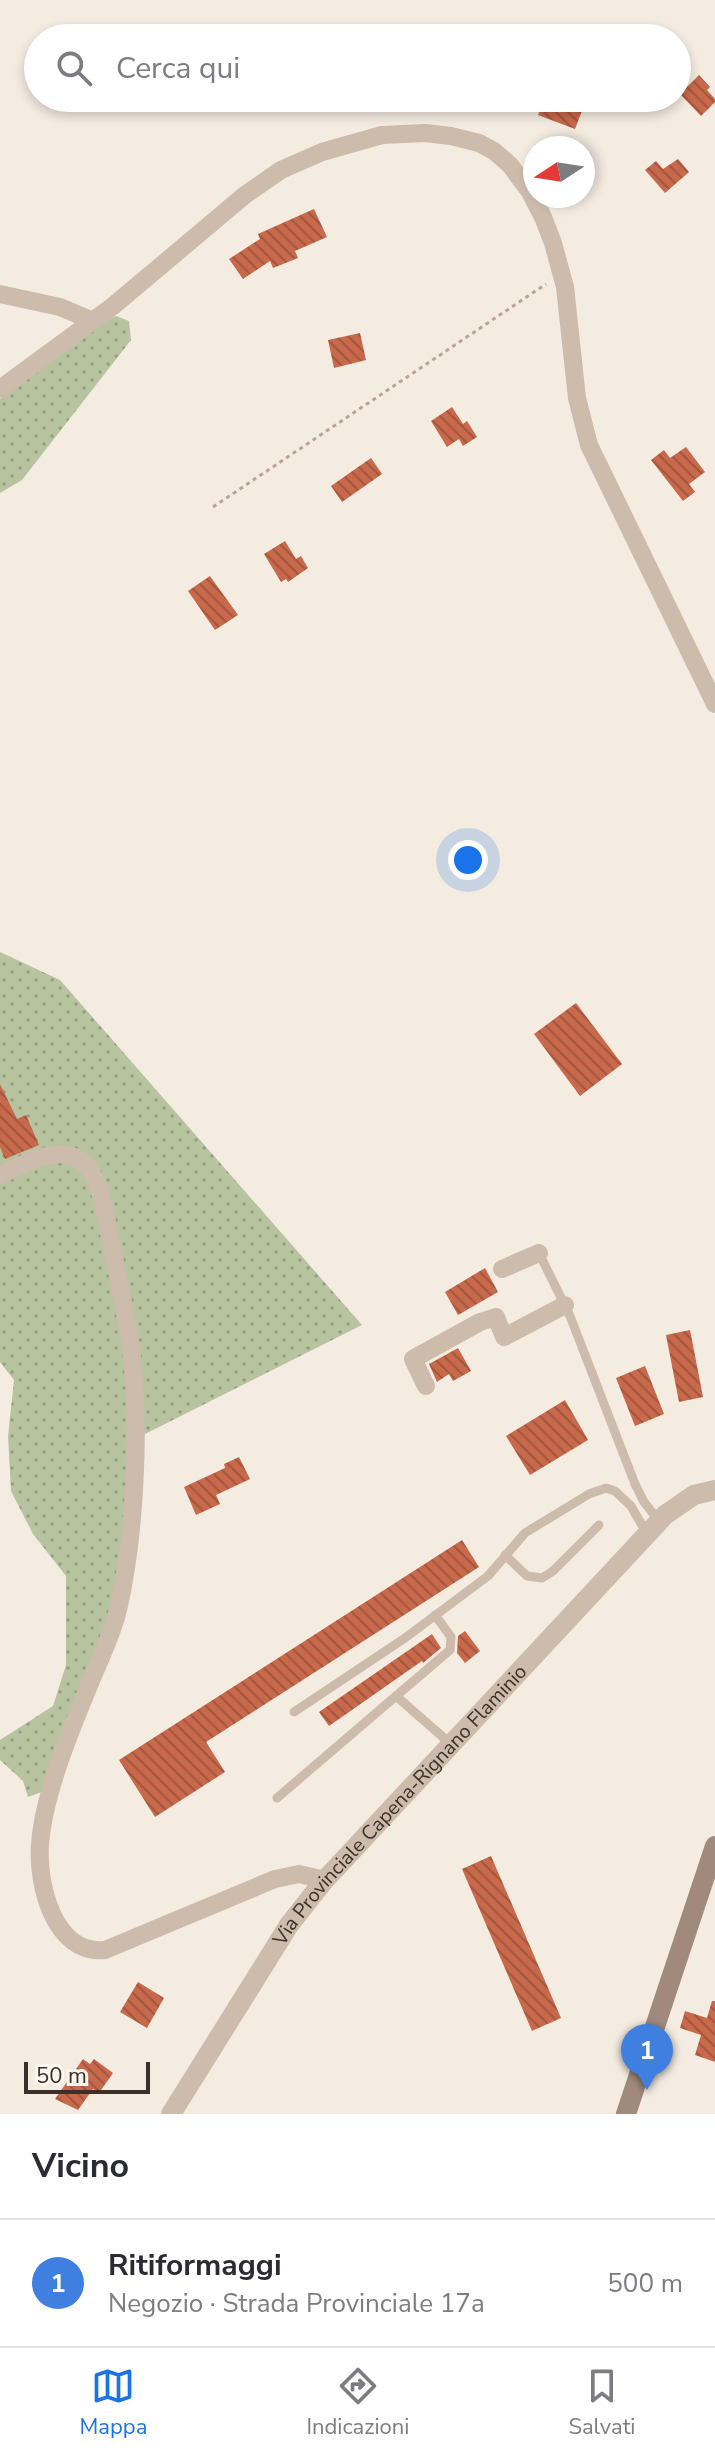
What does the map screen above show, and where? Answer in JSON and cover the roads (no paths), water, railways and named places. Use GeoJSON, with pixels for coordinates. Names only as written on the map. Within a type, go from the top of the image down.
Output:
{"type":"FeatureCollection","features":[{"type":"Feature","properties":{"kind":"main road"},"geometry":{"type":"LineString","coordinates":[[626,2114],[715,1846]]}},
{"type":"Feature","properties":{"kind":"street"},"geometry":{"type":"LineString","coordinates":[[0,389],[93,321],[261,182],[322,152],[363,139],[395,134],[451,136],[479,143],[500,155],[521,178],[537,205],[562,274],[577,398],[589,445],[715,704]]}},
{"type":"Feature","properties":{"kind":"street"},"geometry":{"type":"LineString","coordinates":[[0,294],[60,307],[93,321]]}},
{"type":"Feature","properties":{"kind":"street"},"geometry":{"type":"LineString","coordinates":[[0,1175],[34,1160],[55,1155],[73,1156],[87,1166],[96,1185],[108,1231],[125,1310],[134,1378],[135,1439],[126,1571],[114,1623],[79,1710],[46,1808],[40,1856],[50,1909],[70,1938],[98,1951],[127,1943],[275,1879],[299,1874],[325,1880]]}},
{"type":"Feature","properties":{"kind":"street"},"geometry":{"type":"LineString","coordinates":[[502,1269],[539,1253]]}},
{"type":"Feature","properties":{"kind":"street"},"geometry":{"type":"LineString","coordinates":[[426,1386],[413,1359],[480,1322],[496,1317],[504,1337],[565,1305]]}},
{"type":"Feature","properties":{"kind":"street","name":"Via Provinciale Capena-Rignano Flaminio"},"geometry":{"type":"LineString","coordinates":[[171,2114],[289,1925],[325,1880],[653,1527],[684,1500],[712,1486]]}},
{"type":"Feature","properties":{"kind":"lane"},"geometry":{"type":"LineString","coordinates":[[539,1253],[565,1305],[653,1527]]}},
{"type":"Feature","properties":{"kind":"lane"},"geometry":{"type":"LineString","coordinates":[[294,1712],[488,1576],[533,1528],[589,1494],[606,1488],[622,1496],[653,1527]]}},
{"type":"Feature","properties":{"kind":"lane"},"geometry":{"type":"LineString","coordinates":[[505,1555],[527,1576],[542,1578],[549,1575],[599,1525]]}},
{"type":"Feature","properties":{"kind":"lane"},"geometry":{"type":"LineString","coordinates":[[277,1798],[450,1650],[451,1637],[435,1615]]}},
{"type":"Feature","properties":{"kind":"lane"},"geometry":{"type":"LineString","coordinates":[[396,1696],[452,1745]]}},
{"type":"Feature","properties":{"kind":"place","name":"Ritiformaggi"},"geometry":{"type":"Point","coordinates":[647,2090]}}]}
